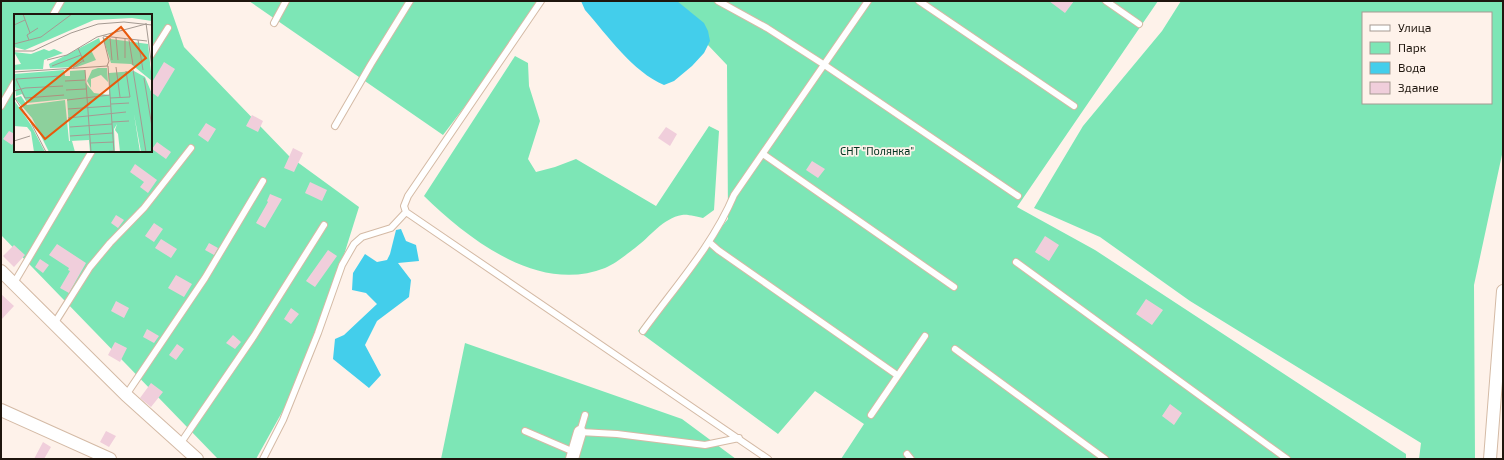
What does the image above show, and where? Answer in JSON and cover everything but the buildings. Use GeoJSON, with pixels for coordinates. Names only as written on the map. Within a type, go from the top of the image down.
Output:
{"type":"FeatureCollection","features":[{"type":"Feature","properties":{"kind":"street"},"geometry":{"type":"LineString","coordinates":[[1,271],[126,395],[197,459]]}},
{"type":"Feature","properties":{"kind":"street"},"geometry":{"type":"LineString","coordinates":[[1490,459],[1503,291]]}},
{"type":"Feature","properties":{"kind":"street"},"geometry":{"type":"LineString","coordinates":[[1,410],[110,459]]}},
{"type":"Feature","properties":{"kind":"street"},"geometry":{"type":"LineString","coordinates":[[573,455],[580,432]]}},
{"type":"Feature","properties":{"kind":"lane"},"geometry":{"type":"LineString","coordinates":[[54,14],[61,1]]}},
{"type":"Feature","properties":{"kind":"lane"},"geometry":{"type":"LineString","coordinates":[[274,23],[286,1]]}},
{"type":"Feature","properties":{"kind":"lane"},"geometry":{"type":"LineString","coordinates":[[335,126],[410,1]]}},
{"type":"Feature","properties":{"kind":"lane"},"geometry":{"type":"LineString","coordinates":[[542,1],[408,196],[404,206],[406,212],[768,459]]}},
{"type":"Feature","properties":{"kind":"lane"},"geometry":{"type":"LineString","coordinates":[[718,1],[767,28],[823,64],[1018,196]]}},
{"type":"Feature","properties":{"kind":"lane"},"geometry":{"type":"LineString","coordinates":[[643,331],[709,242],[725,217],[734,195],[823,64],[868,1]]}},
{"type":"Feature","properties":{"kind":"lane"},"geometry":{"type":"LineString","coordinates":[[919,1],[1074,106]]}},
{"type":"Feature","properties":{"kind":"lane"},"geometry":{"type":"LineString","coordinates":[[1106,1],[1139,24]]}},
{"type":"Feature","properties":{"kind":"lane"},"geometry":{"type":"LineString","coordinates":[[152,53],[168,28]]}},
{"type":"Feature","properties":{"kind":"lane"},"geometry":{"type":"LineString","coordinates":[[1,106],[14,84]]}},
{"type":"Feature","properties":{"kind":"lane"},"geometry":{"type":"LineString","coordinates":[[54,324],[90,267],[110,243],[148,203],[191,148]]}},
{"type":"Feature","properties":{"kind":"lane"},"geometry":{"type":"LineString","coordinates":[[14,283],[91,152]]}},
{"type":"Feature","properties":{"kind":"lane"},"geometry":{"type":"LineString","coordinates":[[763,154],[954,288]]}},
{"type":"Feature","properties":{"kind":"lane"},"geometry":{"type":"LineString","coordinates":[[126,395],[205,278],[263,181]]}},
{"type":"Feature","properties":{"kind":"lane"},"geometry":{"type":"LineString","coordinates":[[263,459],[283,420],[318,333],[342,265],[354,244],[362,237],[391,228],[406,212]]}},
{"type":"Feature","properties":{"kind":"lane"},"geometry":{"type":"LineString","coordinates":[[180,444],[254,336],[324,225]]}},
{"type":"Feature","properties":{"kind":"lane"},"geometry":{"type":"LineString","coordinates":[[709,242],[718,250],[897,375]]}},
{"type":"Feature","properties":{"kind":"lane"},"geometry":{"type":"LineString","coordinates":[[1016,262],[1287,459]]}},
{"type":"Feature","properties":{"kind":"lane"},"geometry":{"type":"LineString","coordinates":[[870,415],[924,336]]}},
{"type":"Feature","properties":{"kind":"lane"},"geometry":{"type":"LineString","coordinates":[[955,348],[1105,459]]}},
{"type":"Feature","properties":{"kind":"lane"},"geometry":{"type":"LineString","coordinates":[[585,415],[580,432],[617,434],[705,445],[739,438]]}},
{"type":"Feature","properties":{"kind":"lane"},"geometry":{"type":"LineString","coordinates":[[525,432],[573,455]]}},
{"type":"Feature","properties":{"kind":"green space"},"geometry":{"type":"Polygon","coordinates":[[[1,1],[168,1],[184,47],[289,156],[359,207],[311,360],[256,459],[218,459],[1,235],[1,1]]]}},
{"type":"Feature","properties":{"kind":"green space"},"geometry":{"type":"Polygon","coordinates":[[[249,1],[545,1],[443,135],[249,1]]]}},
{"type":"Feature","properties":{"kind":"green space","name":"СНТ \"Полянка\""},"geometry":{"type":"Polygon","coordinates":[[[666,1],[1158,1],[1017,207],[1095,250],[1406,454],[1406,459],[841,459],[864,424],[815,391],[778,434],[638,331],[728,219],[727,65],[666,1]]]}},
{"type":"Feature","properties":{"kind":"green space"},"geometry":{"type":"Polygon","coordinates":[[[1181,1],[1503,1],[1503,150],[1474,285],[1475,459],[1419,459],[1421,443],[1190,301],[1100,237],[1034,208],[1083,126],[1162,31],[1181,1]]]}},
{"type":"Feature","properties":{"kind":"green space"},"geometry":{"type":"Polygon","coordinates":[[[515,56],[528,63],[529,86],[540,121],[528,159],[536,172],[576,159],[656,206],[709,126],[719,131],[714,210],[703,218],[690,215],[675,217],[657,228],[641,244],[613,264],[605,268],[580,274],[555,274],[531,268],[507,258],[484,245],[462,229],[424,196],[515,56]]]}},
{"type":"Feature","properties":{"kind":"green space"},"geometry":{"type":"Polygon","coordinates":[[[465,343],[682,419],[736,459],[441,459],[465,343]]]}},
{"type":"Feature","properties":{"kind":"water"},"geometry":{"type":"Polygon","coordinates":[[[581,1],[677,1],[704,23],[708,31],[710,41],[704,53],[692,66],[674,81],[664,85],[642,71],[621,52],[585,10],[581,1]]]}},
{"type":"Feature","properties":{"kind":"water"},"geometry":{"type":"Polygon","coordinates":[[[401,229],[406,241],[416,245],[419,261],[398,263],[411,280],[409,297],[377,321],[365,345],[381,375],[369,388],[333,359],[335,339],[344,335],[377,304],[366,293],[352,290],[353,273],[365,254],[377,262],[387,260],[396,230],[401,229]]]}}]}
